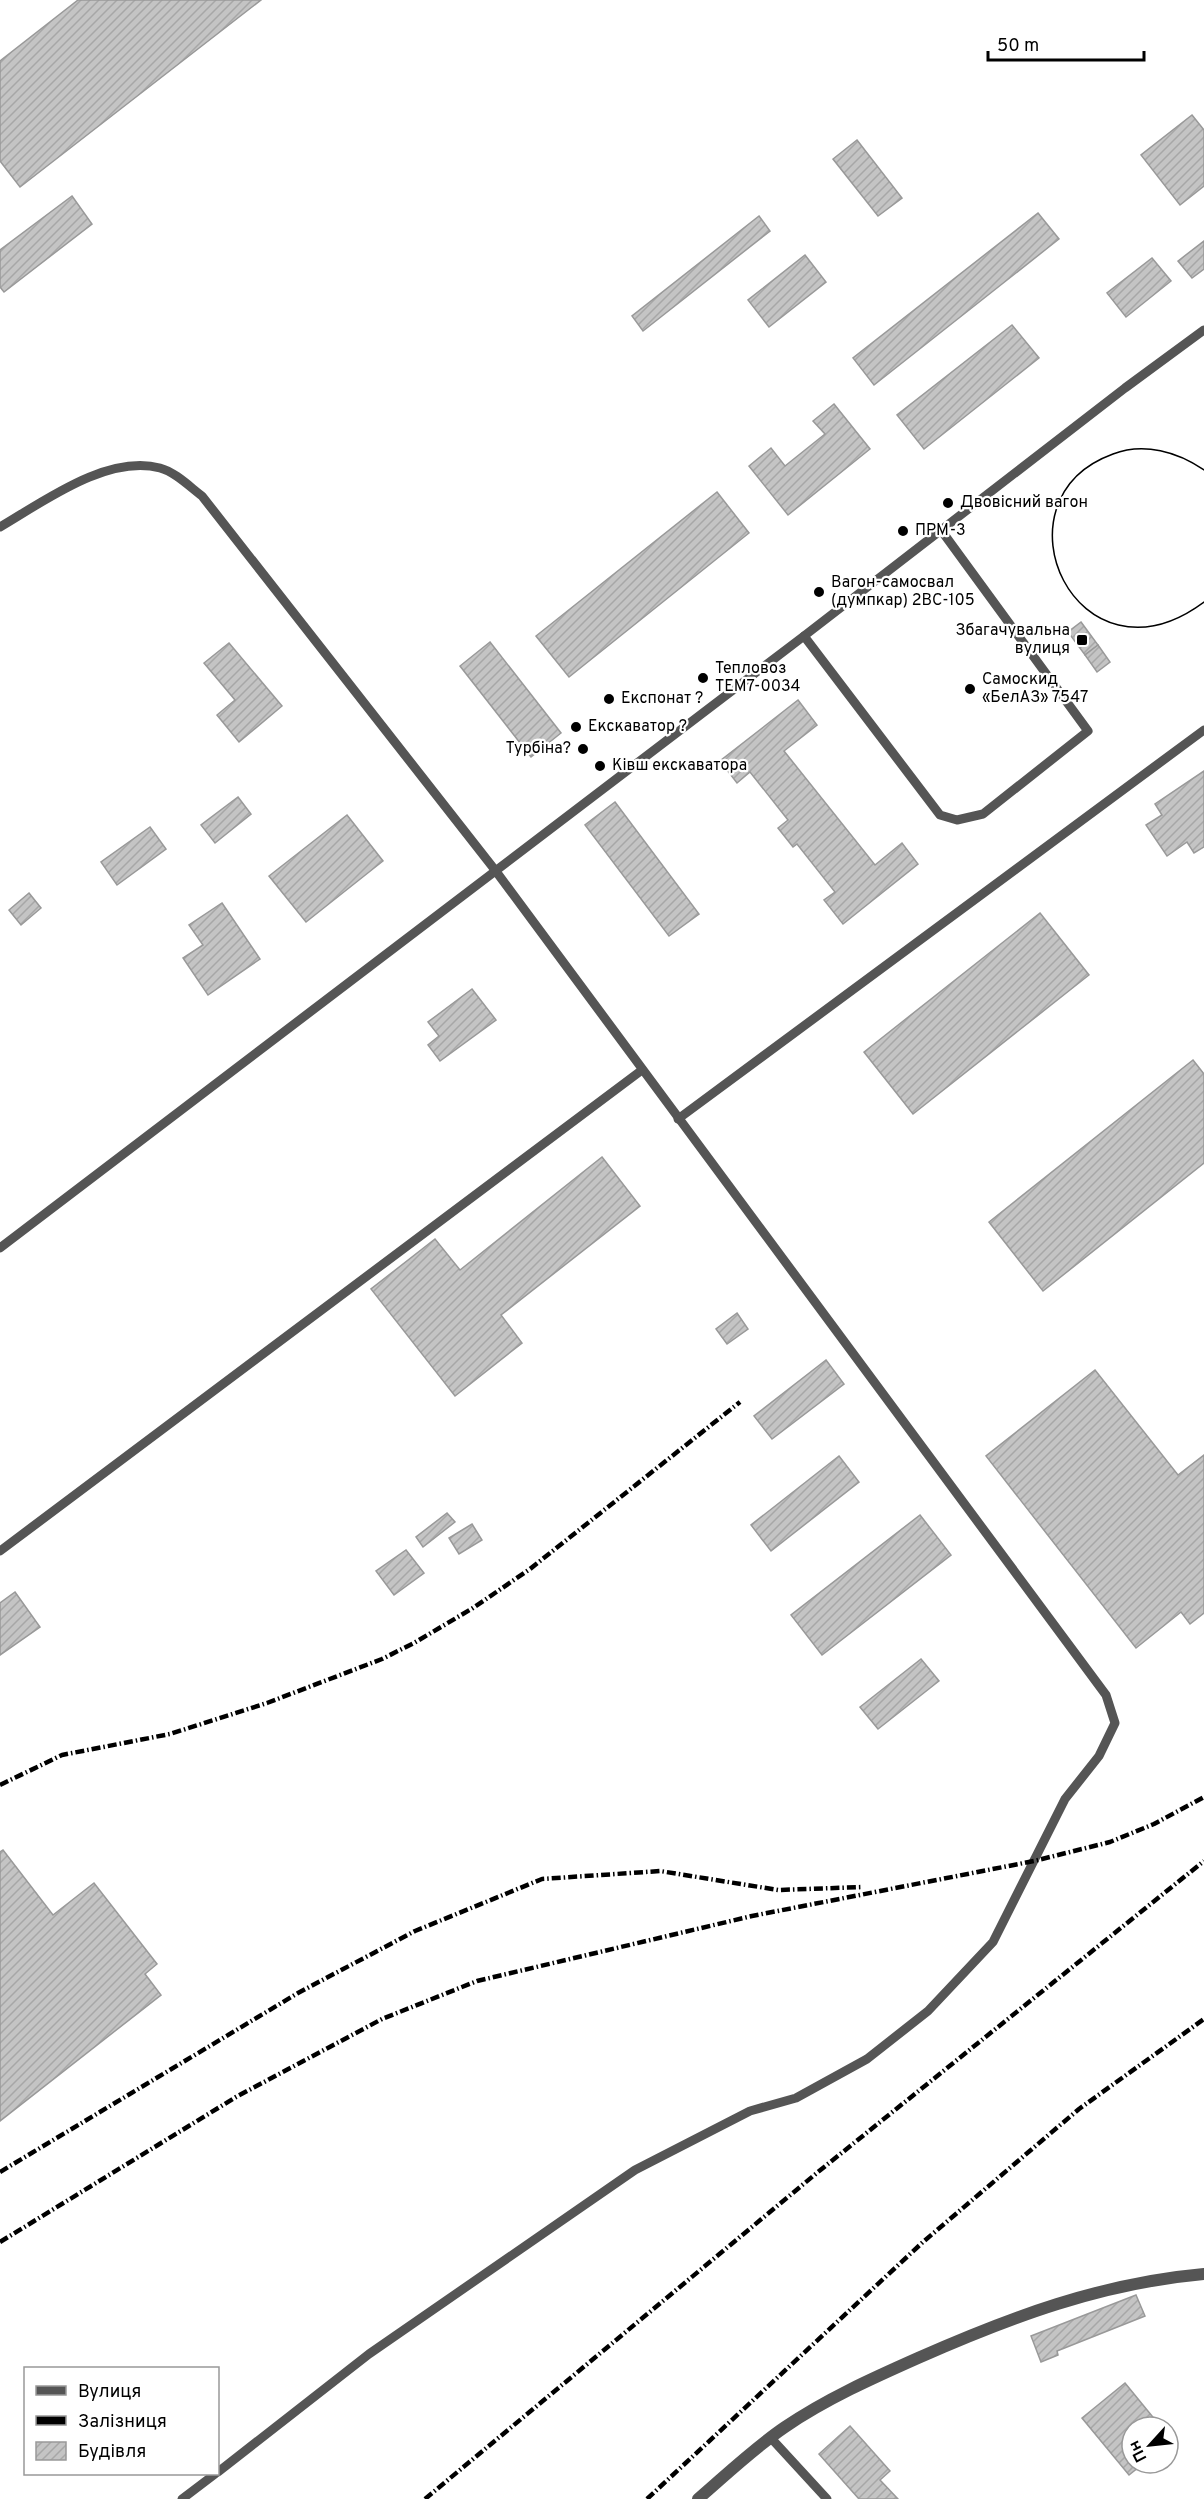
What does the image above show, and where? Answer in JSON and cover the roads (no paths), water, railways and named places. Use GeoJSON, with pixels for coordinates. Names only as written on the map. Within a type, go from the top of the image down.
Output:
{"type":"FeatureCollection","features":[{"type":"Feature","properties":{"kind":"street"},"geometry":{"type":"LineString","coordinates":[[698,2499],[770,2437],[838,2396],[1004,2320],[1078,2297],[1169,2277],[1204,2274]]}},
{"type":"Feature","properties":{"kind":"lane"},"geometry":{"type":"LineString","coordinates":[[0,1248],[1204,330]]}},
{"type":"Feature","properties":{"kind":"lane"},"geometry":{"type":"LineString","coordinates":[[0,527],[78,480],[116,469],[161,468],[202,496],[495,870],[1106,1695],[1115,1723],[1099,1756],[1065,1798],[993,1942],[928,2011],[867,2059],[796,2098],[750,2111],[635,2170],[369,2354],[219,2471]]}},
{"type":"Feature","properties":{"kind":"lane"},"geometry":{"type":"LineString","coordinates":[[804,636],[940,815],[957,820],[983,814],[1088,731],[941,530]]}},
{"type":"Feature","properties":{"kind":"lane"},"geometry":{"type":"LineString","coordinates":[[678,1119],[1204,730]]}},
{"type":"Feature","properties":{"kind":"lane"},"geometry":{"type":"LineString","coordinates":[[0,1551],[642,1070]]}},
{"type":"Feature","properties":{"kind":"lane"},"geometry":{"type":"LineString","coordinates":[[770,2437],[827,2499]]}},
{"type":"Feature","properties":{"kind":"lane"},"geometry":{"type":"LineString","coordinates":[[182,2499],[213,2475]]}},
{"type":"Feature","properties":{"kind":"tram line"},"geometry":{"type":"LineString","coordinates":[[1204,470],[1183,458],[1149,449],[1113,454],[1076,477],[1056,510],[1053,546],[1064,581],[1086,609],[1118,625],[1158,625],[1204,602]]}},
{"type":"Feature","properties":{"kind":"railway"},"geometry":{"type":"LineString","coordinates":[[0,1785],[62,1755],[170,1734],[267,1703],[382,1659],[414,1643],[473,1608],[530,1569],[740,1402]]}},
{"type":"Feature","properties":{"kind":"railway"},"geometry":{"type":"LineString","coordinates":[[0,2242],[236,2097],[382,2019],[477,1981],[752,1916],[1034,1861],[1110,1842],[1154,1824],[1204,1797]]}},
{"type":"Feature","properties":{"kind":"railway"},"geometry":{"type":"LineString","coordinates":[[425,2499],[818,2172],[1204,1861]]}},
{"type":"Feature","properties":{"kind":"railway"},"geometry":{"type":"LineString","coordinates":[[0,2172],[298,1993],[415,1931],[542,1879],[660,1871],[778,1890],[863,1887]]}},
{"type":"Feature","properties":{"kind":"railway"},"geometry":{"type":"LineString","coordinates":[[647,2499],[923,2242],[1079,2109],[1204,2019]]}},
{"type":"Feature","properties":{"kind":"place","name":"Двовісний вагон"},"geometry":{"type":"Point","coordinates":[948,503]}},
{"type":"Feature","properties":{"kind":"place","name":"ПРМ-3"},"geometry":{"type":"Point","coordinates":[903,531]}},
{"type":"Feature","properties":{"kind":"place","name":"Вагон-самосвал (думпкар) 2ВС-105"},"geometry":{"type":"Point","coordinates":[819,592]}},
{"type":"Feature","properties":{"kind":"place","name":"Збагачувальна вулиця"},"geometry":{"type":"Point","coordinates":[1082,640]}},
{"type":"Feature","properties":{"kind":"place","name":"Тепловоз ТЕМ7-0034"},"geometry":{"type":"Point","coordinates":[703,678]}},
{"type":"Feature","properties":{"kind":"place","name":"Самоскид «БелАЗ» 7547"},"geometry":{"type":"Point","coordinates":[970,689]}},
{"type":"Feature","properties":{"kind":"place","name":"Експонат ?"},"geometry":{"type":"Point","coordinates":[609,699]}},
{"type":"Feature","properties":{"kind":"place","name":"Екскаватор ?"},"geometry":{"type":"Point","coordinates":[576,727]}},
{"type":"Feature","properties":{"kind":"place","name":"Турбіна?"},"geometry":{"type":"Point","coordinates":[583,749]}},
{"type":"Feature","properties":{"kind":"place","name":"Ківш екскаватора"},"geometry":{"type":"Point","coordinates":[600,766]}}]}
